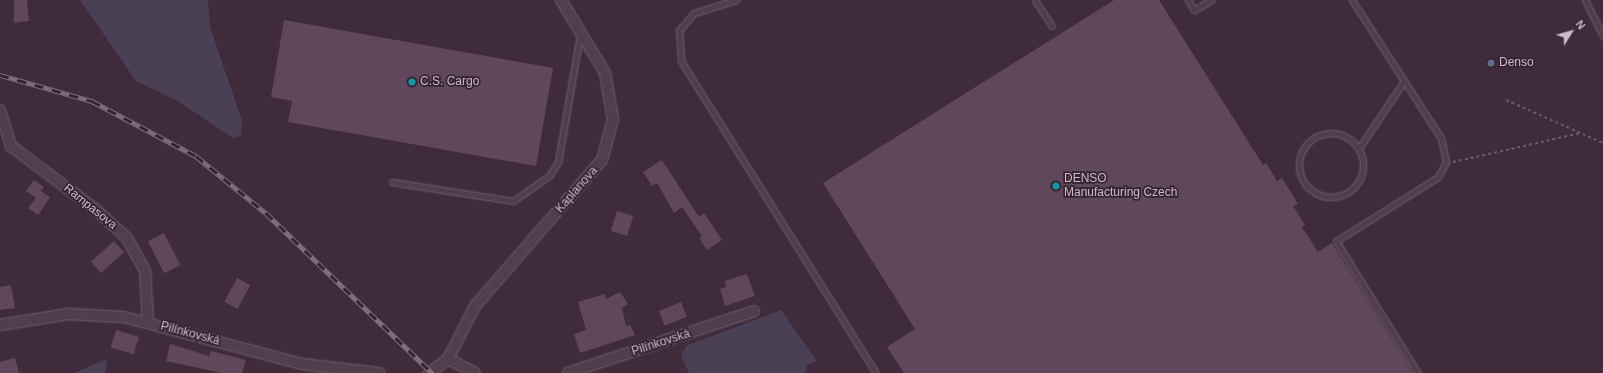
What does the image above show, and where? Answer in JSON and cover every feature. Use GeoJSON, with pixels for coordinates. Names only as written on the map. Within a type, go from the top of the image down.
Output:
{"type":"FeatureCollection","features":[{"type":"Feature","properties":{"kind":"street","name":"Kaplanova"},"geometry":{"type":"LineString","coordinates":[[448,358],[475,306],[602,160],[613,119],[605,72],[561,0]]}},
{"type":"Feature","properties":{"kind":"street","name":"Rampasova"},"geometry":{"type":"LineString","coordinates":[[0,110],[11,146],[95,209],[127,238],[144,271],[148,322]]}},
{"type":"Feature","properties":{"kind":"street","name":"Pilínkovská"},"geometry":{"type":"LineString","coordinates":[[568,373],[754,311]]}},
{"type":"Feature","properties":{"kind":"street","name":"Pilínkovská"},"geometry":{"type":"LineString","coordinates":[[0,325],[68,314],[124,317],[148,322],[302,364],[379,373]]}},
{"type":"Feature","properties":{"kind":"street"},"geometry":{"type":"LineString","coordinates":[[429,373],[448,358],[475,373]]}},
{"type":"Feature","properties":{"kind":"lane"},"geometry":{"type":"LineString","coordinates":[[736,0],[694,13],[679,30],[681,61],[876,373]]}},
{"type":"Feature","properties":{"kind":"lane"},"geometry":{"type":"LineString","coordinates":[[1035,0],[1052,26]]}},
{"type":"Feature","properties":{"kind":"lane"},"geometry":{"type":"LineString","coordinates":[[1188,0],[1194,10],[1211,0]]}},
{"type":"Feature","properties":{"kind":"lane"},"geometry":{"type":"LineString","coordinates":[[1352,0],[1441,138],[1446,162],[1438,177],[1336,241],[1418,373]]}},
{"type":"Feature","properties":{"kind":"lane"},"geometry":{"type":"LineString","coordinates":[[1585,0],[1603,36]]}},
{"type":"Feature","properties":{"kind":"lane"},"geometry":{"type":"LineString","coordinates":[[392,182],[513,201],[549,176],[558,162],[581,32]]}},
{"type":"Feature","properties":{"kind":"lane"},"geometry":{"type":"LineString","coordinates":[[1358,148],[1340,134],[1325,133],[1310,140],[1299,160],[1304,183],[1323,197],[1346,194],[1357,184],[1363,170],[1358,148],[1404,81]]}},
{"type":"Feature","properties":{"kind":"path"},"geometry":{"type":"LineString","coordinates":[[1506,100],[1603,143]]}},
{"type":"Feature","properties":{"kind":"path"},"geometry":{"type":"LineString","coordinates":[[1446,162],[1466,162],[1581,133]]}},
{"type":"Feature","properties":{"kind":"shaded area"},"geometry":{"type":"Polygon","coordinates":[[[80,0],[208,0],[210,27],[242,121],[241,136],[233,138],[178,101],[136,81],[80,0]]]}},
{"type":"Feature","properties":{"kind":"shaded area"},"geometry":{"type":"Polygon","coordinates":[[[781,310],[817,361],[807,365],[805,373],[689,373],[681,357],[686,346],[781,310]]]}},
{"type":"Feature","properties":{"kind":"shaded area"},"geometry":{"type":"Polygon","coordinates":[[[107,359],[105,373],[76,373],[76,372],[107,359]]]}},
{"type":"Feature","properties":{"kind":"building"},"geometry":{"type":"Polygon","coordinates":[[[14,0],[27,0],[29,21],[14,23],[14,0]]]}},
{"type":"Feature","properties":{"kind":"building","name":"DENSO Manufacturing Czech"},"geometry":{"type":"Polygon","coordinates":[[[1114,0],[1159,0],[1263,165],[1266,163],[1277,181],[1282,178],[1298,204],[1293,206],[1305,225],[1302,227],[1318,252],[1332,243],[1413,373],[904,373],[887,347],[915,329],[823,183],[1114,0]]]}},
{"type":"Feature","properties":{"kind":"building","name":"C.S. Cargo"},"geometry":{"type":"Polygon","coordinates":[[[284,20],[553,68],[536,166],[288,122],[292,101],[271,97],[284,20]]]}},
{"type":"Feature","properties":{"kind":"building"},"geometry":{"type":"Polygon","coordinates":[[[662,160],[699,217],[704,213],[722,240],[707,250],[699,238],[702,236],[682,207],[674,213],[657,183],[652,186],[643,172],[662,160]]]}},
{"type":"Feature","properties":{"kind":"building"},"geometry":{"type":"Polygon","coordinates":[[[34,180],[44,187],[41,191],[50,197],[38,215],[28,208],[36,198],[26,191],[34,180]]]}},
{"type":"Feature","properties":{"kind":"building"},"geometry":{"type":"Polygon","coordinates":[[[617,211],[633,216],[627,236],[611,231],[617,211]]]}},
{"type":"Feature","properties":{"kind":"building"},"geometry":{"type":"Polygon","coordinates":[[[164,233],[180,265],[164,273],[148,241],[164,233]]]}},
{"type":"Feature","properties":{"kind":"building"},"geometry":{"type":"Polygon","coordinates":[[[114,241],[124,252],[101,273],[91,262],[114,241]]]}},
{"type":"Feature","properties":{"kind":"building"},"geometry":{"type":"Polygon","coordinates":[[[747,274],[755,296],[725,306],[720,289],[726,287],[725,281],[747,274]]]}},
{"type":"Feature","properties":{"kind":"building"},"geometry":{"type":"Polygon","coordinates":[[[237,278],[250,285],[238,309],[224,302],[237,278]]]}},
{"type":"Feature","properties":{"kind":"building"},"geometry":{"type":"Polygon","coordinates":[[[11,285],[15,308],[0,310],[0,287],[11,285]]]}},
{"type":"Feature","properties":{"kind":"building"},"geometry":{"type":"Polygon","coordinates":[[[620,292],[628,304],[622,308],[626,326],[630,325],[635,335],[580,353],[574,334],[586,330],[578,302],[605,294],[606,299],[620,292]]]}},
{"type":"Feature","properties":{"kind":"building"},"geometry":{"type":"Polygon","coordinates":[[[681,302],[687,317],[665,326],[659,311],[681,302]]]}},
{"type":"Feature","properties":{"kind":"building"},"geometry":{"type":"Polygon","coordinates":[[[116,330],[139,337],[134,354],[111,347],[116,330]]]}},
{"type":"Feature","properties":{"kind":"building"},"geometry":{"type":"Polygon","coordinates":[[[170,344],[209,356],[211,351],[246,360],[242,373],[222,373],[166,361],[170,344]]]}},
{"type":"Feature","properties":{"kind":"building"},"geometry":{"type":"Polygon","coordinates":[[[15,358],[19,373],[0,373],[0,362],[15,358]]]}},
{"type":"Feature","properties":{"kind":"railway"},"geometry":{"type":"LineString","coordinates":[[0,75],[92,101],[196,156],[266,213],[432,373]]}},
{"type":"Feature","properties":{"kind":"place","name":"Denso"},"geometry":{"type":"Point","coordinates":[1491,63]}},
{"type":"Feature","properties":{"kind":"place","name":"C.S. Cargo"},"geometry":{"type":"Point","coordinates":[412,82]}},
{"type":"Feature","properties":{"kind":"place","name":"DENSO Manufacturing Czech"},"geometry":{"type":"Point","coordinates":[1056,186]}}]}
